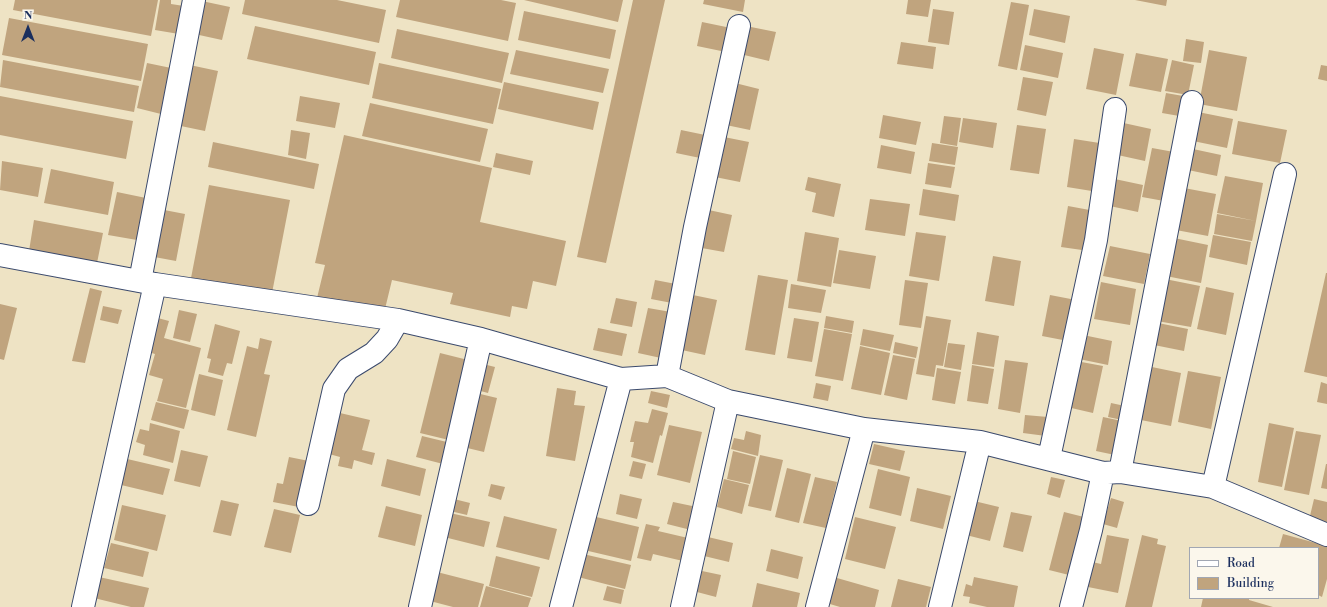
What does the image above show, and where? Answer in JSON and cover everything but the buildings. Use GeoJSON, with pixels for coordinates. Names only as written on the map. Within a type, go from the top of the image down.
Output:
{"type":"FeatureCollection","features":[{"type":"Feature","properties":{"kind":"street"},"geometry":{"type":"LineString","coordinates":[[84,607],[147,282],[194,0]]}},
{"type":"Feature","properties":{"kind":"street"},"geometry":{"type":"LineString","coordinates":[[667,376],[695,227],[739,26]]}},
{"type":"Feature","properties":{"kind":"street"},"geometry":{"type":"LineString","coordinates":[[1071,607],[1091,530],[1111,473],[1192,102]]}},
{"type":"Feature","properties":{"kind":"street"},"geometry":{"type":"LineString","coordinates":[[1049,458],[1096,240],[1116,109]]}},
{"type":"Feature","properties":{"kind":"street"},"geometry":{"type":"LineString","coordinates":[[1213,486],[1285,174]]}},
{"type":"Feature","properties":{"kind":"street"},"geometry":{"type":"LineString","coordinates":[[0,255],[147,282],[398,320],[481,339],[621,379],[667,376],[728,401],[864,429],[980,442],[1111,473],[1213,486],[1327,535]]}},
{"type":"Feature","properties":{"kind":"street"},"geometry":{"type":"LineString","coordinates":[[308,504],[334,389],[348,369],[374,353],[387,340],[398,320]]}},
{"type":"Feature","properties":{"kind":"street"},"geometry":{"type":"LineString","coordinates":[[420,607],[481,339]]}},
{"type":"Feature","properties":{"kind":"street"},"geometry":{"type":"LineString","coordinates":[[561,607],[621,379]]}},
{"type":"Feature","properties":{"kind":"street"},"geometry":{"type":"LineString","coordinates":[[682,607],[728,401]]}},
{"type":"Feature","properties":{"kind":"street"},"geometry":{"type":"LineString","coordinates":[[817,607],[864,429]]}},
{"type":"Feature","properties":{"kind":"street"},"geometry":{"type":"LineString","coordinates":[[940,607],[980,442]]}}]}
